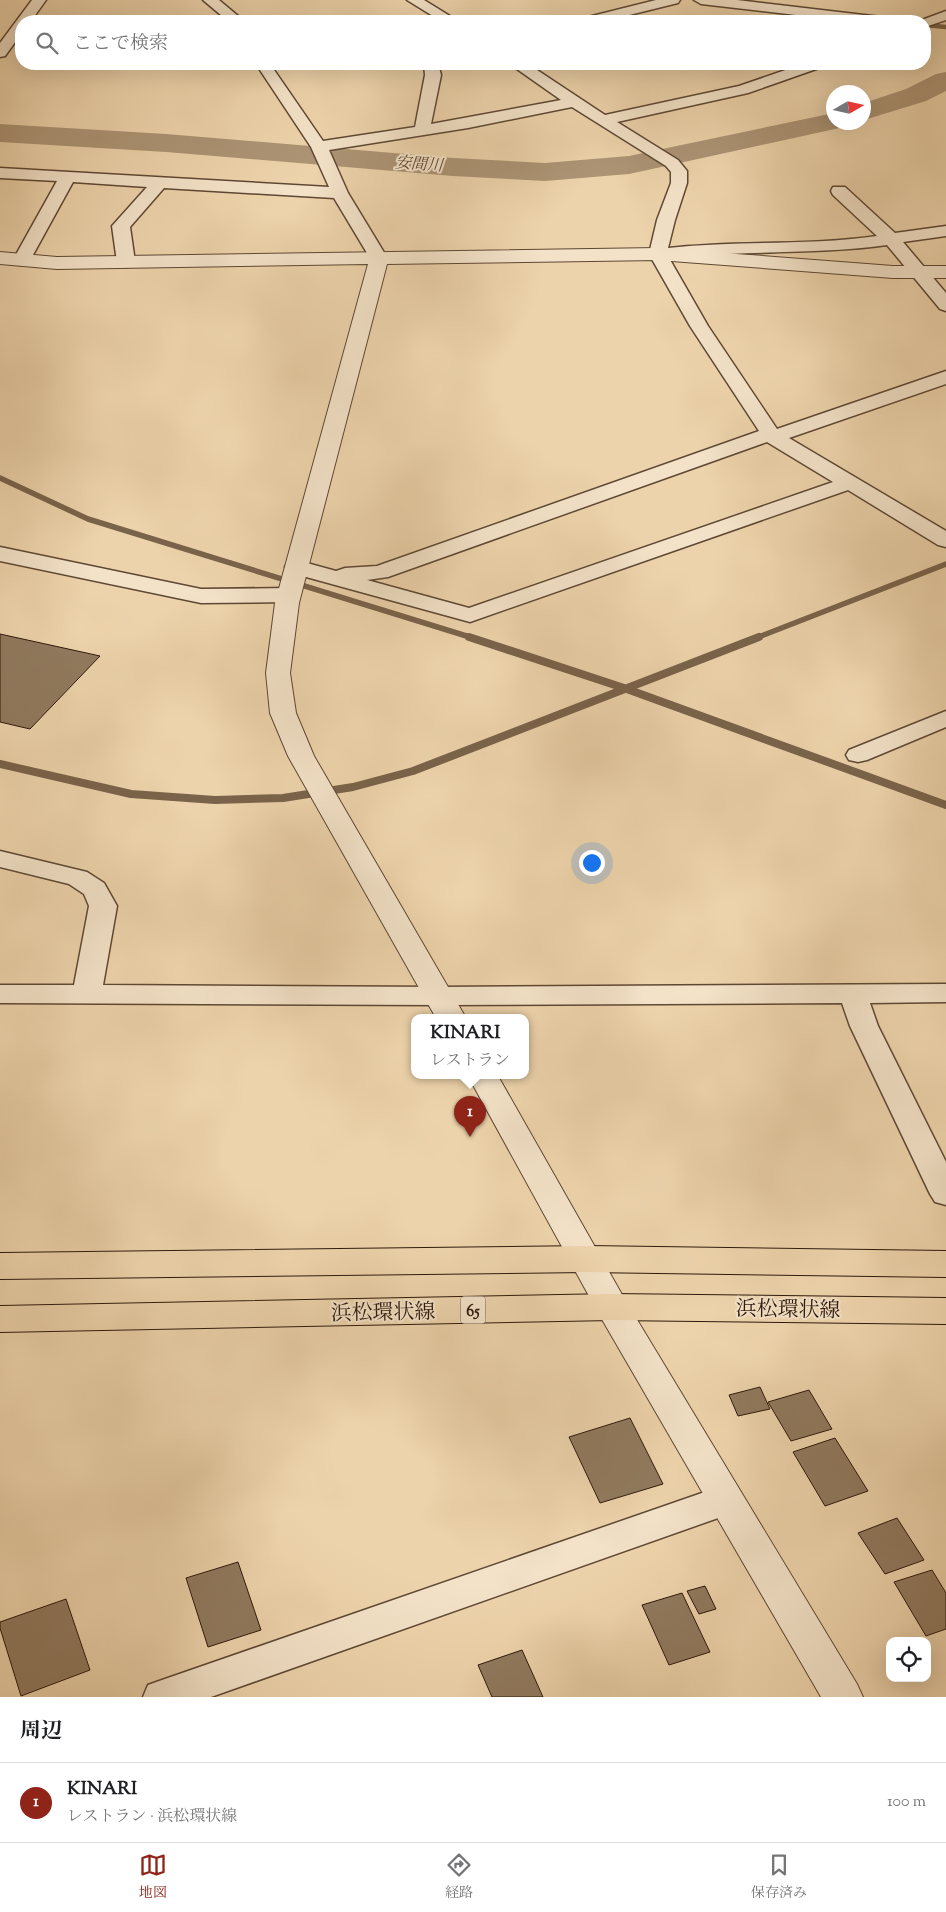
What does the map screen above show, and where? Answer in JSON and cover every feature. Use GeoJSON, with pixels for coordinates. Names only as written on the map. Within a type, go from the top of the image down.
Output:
{"type":"FeatureCollection","features":[{"type":"Feature","properties":{"kind":"main road"},"geometry":{"type":"LineString","coordinates":[[0,1266],[587,1259],[946,1264]]}},
{"type":"Feature","properties":{"kind":"main road","name":"浜松環状線"},"geometry":{"type":"LineString","coordinates":[[0,1319],[612,1307],[946,1311]]}},
{"type":"Feature","properties":{"kind":"street"},"geometry":{"type":"LineString","coordinates":[[28,15],[39,0]]}},
{"type":"Feature","properties":{"kind":"street"},"geometry":{"type":"LineString","coordinates":[[210,0],[229,15]]}},
{"type":"Feature","properties":{"kind":"street"},"geometry":{"type":"LineString","coordinates":[[414,0],[441,15]]}},
{"type":"Feature","properties":{"kind":"street"},"geometry":{"type":"LineString","coordinates":[[613,15],[673,0]]}},
{"type":"Feature","properties":{"kind":"street"},"geometry":{"type":"LineString","coordinates":[[702,0],[830,15]]}},
{"type":"Feature","properties":{"kind":"street"},"geometry":{"type":"LineString","coordinates":[[931,21],[946,15]]}},
{"type":"Feature","properties":{"kind":"street"},"geometry":{"type":"LineString","coordinates":[[7,46],[15,33]]}},
{"type":"Feature","properties":{"kind":"street"},"geometry":{"type":"LineString","coordinates":[[267,70],[322,155],[340,193],[379,259],[293,581],[278,673],[282,713],[301,756],[445,1007]]}},
{"type":"Feature","properties":{"kind":"street"},"geometry":{"type":"LineString","coordinates":[[422,130],[433,75],[432,70]]}},
{"type":"Feature","properties":{"kind":"street"},"geometry":{"type":"LineString","coordinates":[[528,70],[574,102],[672,163],[680,171],[679,183],[666,220],[658,254],[699,326],[772,435],[946,540]]}},
{"type":"Feature","properties":{"kind":"street"},"geometry":{"type":"LineString","coordinates":[[603,120],[743,90],[800,70]]}},
{"type":"Feature","properties":{"kind":"street"},"geometry":{"type":"LineString","coordinates":[[322,155],[422,130],[574,102]]}},
{"type":"Feature","properties":{"kind":"street"},"geometry":{"type":"LineString","coordinates":[[0,173],[340,193]]}},
{"type":"Feature","properties":{"kind":"street"},"geometry":{"type":"LineString","coordinates":[[22,260],[68,176]]}},
{"type":"Feature","properties":{"kind":"street"},"geometry":{"type":"LineString","coordinates":[[126,262],[121,226],[160,182]]}},
{"type":"Feature","properties":{"kind":"street"},"geometry":{"type":"LineString","coordinates":[[839,191],[891,239],[946,305]]}},
{"type":"Feature","properties":{"kind":"street"},"geometry":{"type":"LineString","coordinates":[[658,254],[704,249],[850,245],[946,231]]}},
{"type":"Feature","properties":{"kind":"street"},"geometry":{"type":"LineString","coordinates":[[0,258],[57,263],[658,254],[918,272],[946,272]]}},
{"type":"Feature","properties":{"kind":"street"},"geometry":{"type":"LineString","coordinates":[[0,554],[201,596],[293,581],[380,572],[772,435],[946,377]]}},
{"type":"Feature","properties":{"kind":"street"},"geometry":{"type":"LineString","coordinates":[[330,577],[470,615],[849,483]]}},
{"type":"Feature","properties":{"kind":"street"},"geometry":{"type":"LineString","coordinates":[[858,755],[946,718]]}},
{"type":"Feature","properties":{"kind":"street"},"geometry":{"type":"LineString","coordinates":[[0,859],[78,878],[95,889],[103,906],[87,993]]}},
{"type":"Feature","properties":{"kind":"street"},"geometry":{"type":"LineString","coordinates":[[0,994],[87,993],[445,1007],[853,994],[946,994]]}},
{"type":"Feature","properties":{"kind":"street"},"geometry":{"type":"LineString","coordinates":[[853,994],[864,1026],[946,1194]]}},
{"type":"Feature","properties":{"kind":"street"},"geometry":{"type":"LineString","coordinates":[[485,1079],[587,1259],[612,1307],[842,1697]]}},
{"type":"Feature","properties":{"kind":"street"},"geometry":{"type":"LineString","coordinates":[[162,1697],[725,1500]]}},
{"type":"Feature","properties":{"kind":"building"},"geometry":{"type":"Polygon","coordinates":[[[0,634],[100,656],[30,729],[0,722],[0,634]]]}},
{"type":"Feature","properties":{"kind":"building"},"geometry":{"type":"Polygon","coordinates":[[[760,1387],[770,1409],[738,1416],[729,1395],[760,1387]]]}},
{"type":"Feature","properties":{"kind":"building"},"geometry":{"type":"Polygon","coordinates":[[[809,1390],[832,1429],[791,1441],[768,1402],[809,1390]]]}},
{"type":"Feature","properties":{"kind":"building"},"geometry":{"type":"Polygon","coordinates":[[[630,1418],[663,1484],[600,1503],[569,1437],[630,1418]]]}},
{"type":"Feature","properties":{"kind":"building"},"geometry":{"type":"Polygon","coordinates":[[[835,1438],[868,1491],[825,1506],[793,1452],[835,1438]]]}},
{"type":"Feature","properties":{"kind":"building"},"geometry":{"type":"Polygon","coordinates":[[[897,1518],[924,1560],[885,1574],[858,1533],[897,1518]]]}},
{"type":"Feature","properties":{"kind":"building"},"geometry":{"type":"Polygon","coordinates":[[[238,1562],[261,1630],[208,1647],[186,1578],[238,1562]]]}},
{"type":"Feature","properties":{"kind":"building"},"geometry":{"type":"Polygon","coordinates":[[[932,1570],[946,1593],[946,1629],[926,1636],[894,1582],[932,1570]]]}},
{"type":"Feature","properties":{"kind":"building"},"geometry":{"type":"Polygon","coordinates":[[[705,1586],[716,1609],[699,1614],[687,1591],[705,1586]]]}},
{"type":"Feature","properties":{"kind":"building"},"geometry":{"type":"Polygon","coordinates":[[[682,1593],[710,1652],[669,1665],[642,1605],[682,1593]]]}},
{"type":"Feature","properties":{"kind":"building"},"geometry":{"type":"Polygon","coordinates":[[[66,1599],[90,1670],[21,1696],[0,1628],[0,1622],[66,1599]]]}},
{"type":"Feature","properties":{"kind":"building"},"geometry":{"type":"Polygon","coordinates":[[[522,1650],[543,1697],[492,1697],[478,1665],[522,1650]]]}},
{"type":"Feature","properties":{"kind":"waterway"},"geometry":{"type":"LineString","coordinates":[[931,26],[946,27]]}},
{"type":"Feature","properties":{"kind":"waterway","name":"安間川"},"geometry":{"type":"LineString","coordinates":[[871,110],[916,95],[946,80]]}},
{"type":"Feature","properties":{"kind":"waterway","name":"安間川"},"geometry":{"type":"LineString","coordinates":[[0,133],[166,143],[453,167],[545,172],[629,165],[826,123]]}},
{"type":"Feature","properties":{"kind":"waterway"},"geometry":{"type":"LineString","coordinates":[[0,478],[88,519],[473,638]]}},
{"type":"Feature","properties":{"kind":"waterway"},"geometry":{"type":"LineString","coordinates":[[756,638],[946,564]]}},
{"type":"Feature","properties":{"kind":"waterway"},"geometry":{"type":"LineString","coordinates":[[469,637],[626,689]]}},
{"type":"Feature","properties":{"kind":"waterway"},"geometry":{"type":"LineString","coordinates":[[626,689],[759,637]]}},
{"type":"Feature","properties":{"kind":"waterway"},"geometry":{"type":"LineString","coordinates":[[0,764],[131,794],[215,800],[283,798],[353,787],[413,771],[626,689]]}},
{"type":"Feature","properties":{"kind":"waterway"},"geometry":{"type":"LineString","coordinates":[[626,689],[946,805]]}},
{"type":"Feature","properties":{"kind":"place","name":"KINARI"},"geometry":{"type":"Point","coordinates":[470,1137]}}]}
